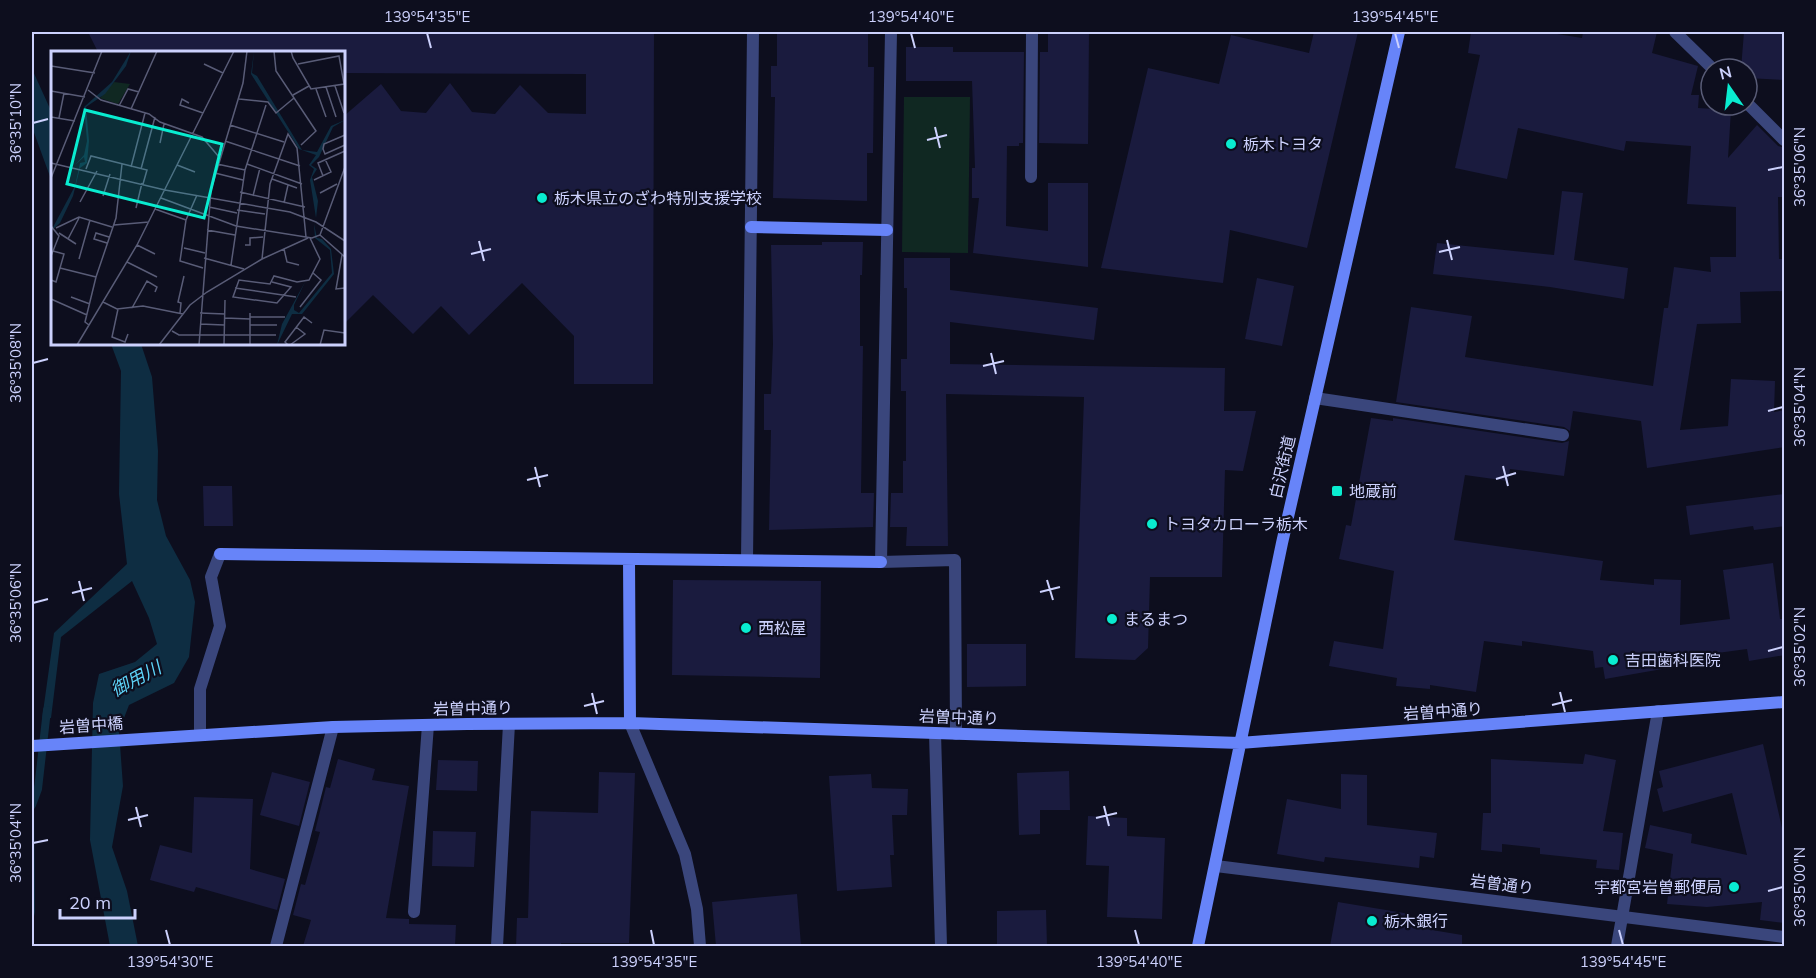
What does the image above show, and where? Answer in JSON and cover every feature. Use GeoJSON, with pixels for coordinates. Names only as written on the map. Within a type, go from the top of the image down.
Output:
{"type":"FeatureCollection","features":[{"type":"Feature","properties":{"kind":"street"},"geometry":{"type":"LineString","coordinates":[[747,560],[753,32]]}},
{"type":"Feature","properties":{"kind":"street"},"geometry":{"type":"LineString","coordinates":[[881,562],[891,32]]}},
{"type":"Feature","properties":{"kind":"street"},"geometry":{"type":"LineString","coordinates":[[1031,177],[1032,32]]}},
{"type":"Feature","properties":{"kind":"street","name":"白沢街道"},"geometry":{"type":"LineString","coordinates":[[1198,946],[1315,398],[1399,32]]}},
{"type":"Feature","properties":{"kind":"street"},"geometry":{"type":"LineString","coordinates":[[1675,32],[1701,57]]}},
{"type":"Feature","properties":{"kind":"street"},"geometry":{"type":"LineString","coordinates":[[1759,115],[1785,140]]}},
{"type":"Feature","properties":{"kind":"street"},"geometry":{"type":"LineString","coordinates":[[751,227],[887,230]]}},
{"type":"Feature","properties":{"kind":"street"},"geometry":{"type":"LineString","coordinates":[[1315,398],[1563,435]]}},
{"type":"Feature","properties":{"kind":"street"},"geometry":{"type":"LineString","coordinates":[[200,734],[200,689],[220,626],[211,577],[220,554],[881,562],[956,560],[956,734]]}},
{"type":"Feature","properties":{"kind":"street"},"geometry":{"type":"LineString","coordinates":[[629,559],[630,723],[685,854],[697,909],[700,946]]}},
{"type":"Feature","properties":{"kind":"street","name":"岩曽中通り"},"geometry":{"type":"LineString","coordinates":[[132,739],[333,727],[630,723],[1240,743],[1785,702]]}},
{"type":"Feature","properties":{"kind":"street"},"geometry":{"type":"LineString","coordinates":[[1617,946],[1658,711]]}},
{"type":"Feature","properties":{"kind":"street"},"geometry":{"type":"LineString","coordinates":[[497,946],[509,724]]}},
{"type":"Feature","properties":{"kind":"street"},"geometry":{"type":"LineString","coordinates":[[414,912],[428,725]]}},
{"type":"Feature","properties":{"kind":"street"},"geometry":{"type":"LineString","coordinates":[[276,946],[333,727]]}},
{"type":"Feature","properties":{"kind":"street"},"geometry":{"type":"LineString","coordinates":[[935,733],[941,946]]}},
{"type":"Feature","properties":{"kind":"street","name":"岩曽中橋"},"geometry":{"type":"LineString","coordinates":[[32,746],[132,739]]}},
{"type":"Feature","properties":{"kind":"street","name":"岩曽通り"},"geometry":{"type":"LineString","coordinates":[[1216,866],[1785,937]]}},
{"type":"Feature","properties":{"kind":"green space"},"geometry":{"type":"Polygon","coordinates":[[[904,97],[970,97],[968,253],[902,252],[904,97]]]}},
{"type":"Feature","properties":{"kind":"water"},"geometry":{"type":"Polygon","coordinates":[[[32,69],[51,111],[51,179],[32,127],[32,69]]]}},
{"type":"Feature","properties":{"kind":"water","name":"御用川"},"geometry":{"type":"Polygon","coordinates":[[[111,345],[141,345],[152,377],[158,451],[157,500],[166,536],[190,580],[195,602],[189,657],[174,683],[129,705],[119,731],[123,786],[112,847],[127,891],[138,946],[110,946],[90,840],[93,703],[99,674],[135,662],[157,644],[149,618],[132,581],[61,637],[51,718],[42,719],[54,633],[127,564],[119,494],[121,371],[111,345]]]}},
{"type":"Feature","properties":{"kind":"water"},"geometry":{"type":"Polygon","coordinates":[[[36,780],[42,780],[34,805],[35,912],[32,925],[32,797],[36,780]]]}},
{"type":"Feature","properties":{"kind":"building"},"geometry":{"type":"Polygon","coordinates":[[[88,32],[654,32],[653,384],[574,384],[574,336],[522,283],[469,335],[441,306],[413,334],[373,295],[345,323],[345,115],[381,84],[401,111],[426,113],[450,83],[472,112],[495,114],[520,85],[548,113],[586,114],[586,74],[345,73],[345,51],[98,51],[88,32]]]}},
{"type":"Feature","properties":{"kind":"building"},"geometry":{"type":"Polygon","coordinates":[[[777,32],[868,32],[868,67],[874,67],[873,153],[867,153],[867,201],[773,198],[775,97],[771,97],[771,66],[777,66],[777,32]]]}},
{"type":"Feature","properties":{"kind":"building"},"geometry":{"type":"Polygon","coordinates":[[[1048,32],[1089,32],[1088,144],[1039,143],[1040,52],[1048,52],[1048,32]]]}},
{"type":"Feature","properties":{"kind":"building","name":"栃木トヨタ"},"geometry":{"type":"Polygon","coordinates":[[[1314,32],[1358,32],[1307,248],[1230,230],[1223,283],[1101,268],[1148,68],[1219,84],[1231,35],[1309,53],[1314,32]]]}},
{"type":"Feature","properties":{"kind":"building"},"geometry":{"type":"Polygon","coordinates":[[[1471,32],[1545,32],[1582,38],[1583,32],[1657,32],[1652,53],[1698,66],[1691,95],[1699,95],[1699,117],[1731,117],[1728,158],[1757,125],[1778,146],[1785,148],[1785,197],[1778,197],[1779,259],[1785,259],[1785,291],[1740,292],[1741,323],[1697,324],[1680,430],[1728,426],[1731,379],[1775,381],[1774,412],[1785,410],[1785,447],[1647,468],[1641,421],[1573,411],[1570,431],[1564,427],[1396,402],[1411,307],[1472,316],[1465,357],[1653,386],[1664,308],[1668,308],[1674,267],[1711,272],[1710,257],[1736,257],[1736,207],[1687,204],[1691,146],[1626,141],[1624,151],[1518,128],[1507,179],[1455,168],[1480,55],[1468,53],[1471,32]]]}},
{"type":"Feature","properties":{"kind":"building"},"geometry":{"type":"Polygon","coordinates":[[[1744,32],[1783,32],[1782,54],[1785,54],[1785,80],[1759,79],[1759,57],[1742,57],[1744,32]]]}},
{"type":"Feature","properties":{"kind":"building"},"geometry":{"type":"Polygon","coordinates":[[[906,47],[953,47],[953,52],[1024,52],[1023,143],[1019,143],[1019,146],[1007,146],[1006,226],[1048,231],[1048,183],[1088,183],[1088,267],[973,253],[979,198],[972,198],[972,168],[975,168],[972,81],[906,81],[906,47]]]}},
{"type":"Feature","properties":{"kind":"building"},"geometry":{"type":"Polygon","coordinates":[[[1562,191],[1583,193],[1574,260],[1628,268],[1624,299],[1550,287],[1433,274],[1437,243],[1554,255],[1562,191]]]}},
{"type":"Feature","properties":{"kind":"building"},"geometry":{"type":"Polygon","coordinates":[[[822,242],[863,242],[862,275],[860,275],[860,346],[863,346],[861,493],[874,493],[873,527],[769,530],[771,430],[764,430],[764,394],[771,394],[773,344],[771,245],[822,245],[822,242]]]}},
{"type":"Feature","properties":{"kind":"building"},"geometry":{"type":"Polygon","coordinates":[[[904,258],[950,258],[950,290],[1098,308],[1094,340],[950,322],[950,364],[1225,368],[1224,411],[1256,411],[1243,471],[1225,470],[1222,577],[1150,577],[1148,648],[1135,660],[1075,658],[1084,397],[946,394],[948,546],[906,546],[907,527],[890,527],[891,493],[903,493],[903,461],[906,461],[906,391],[901,391],[901,359],[907,359],[907,288],[904,288],[904,258]]]}},
{"type":"Feature","properties":{"kind":"building"},"geometry":{"type":"Polygon","coordinates":[[[1257,278],[1294,286],[1282,346],[1245,339],[1257,278]]]}},
{"type":"Feature","properties":{"kind":"building"},"geometry":{"type":"Polygon","coordinates":[[[1371,418],[1393,421],[1393,418],[1562,443],[1569,441],[1564,476],[1510,469],[1508,481],[1465,475],[1454,540],[1603,561],[1600,580],[1654,585],[1654,579],[1681,580],[1680,625],[1730,619],[1723,570],[1773,563],[1780,619],[1785,619],[1785,655],[1749,661],[1747,649],[1673,659],[1674,667],[1605,679],[1603,667],[1595,668],[1593,651],[1522,641],[1522,646],[1484,641],[1476,692],[1430,685],[1430,689],[1396,686],[1397,678],[1329,666],[1334,641],[1383,649],[1394,571],[1339,559],[1346,525],[1351,526],[1371,418]]]}},
{"type":"Feature","properties":{"kind":"building"},"geometry":{"type":"Polygon","coordinates":[[[203,486],[232,486],[233,526],[204,526],[203,486]]]}},
{"type":"Feature","properties":{"kind":"building"},"geometry":{"type":"Polygon","coordinates":[[[1785,494],[1785,526],[1754,530],[1753,526],[1690,535],[1686,506],[1785,494]]]}},
{"type":"Feature","properties":{"kind":"building","name":"西松屋"},"geometry":{"type":"Polygon","coordinates":[[[673,580],[821,581],[820,678],[672,675],[673,580]]]}},
{"type":"Feature","properties":{"kind":"building"},"geometry":{"type":"Polygon","coordinates":[[[967,644],[1026,644],[1026,686],[967,687],[967,644]]]}},
{"type":"Feature","properties":{"kind":"building"},"geometry":{"type":"Polygon","coordinates":[[[1763,744],[1785,841],[1785,923],[1760,920],[1762,902],[1707,907],[1667,904],[1673,854],[1645,848],[1650,825],[1692,834],[1691,843],[1747,855],[1732,793],[1663,812],[1657,789],[1663,787],[1659,771],[1763,744]]]}},
{"type":"Feature","properties":{"kind":"building"},"geometry":{"type":"Polygon","coordinates":[[[1585,754],[1616,760],[1603,831],[1623,833],[1619,870],[1596,868],[1597,860],[1540,854],[1540,848],[1502,844],[1502,852],[1481,850],[1483,813],[1491,813],[1491,759],[1583,764],[1585,754]]]}},
{"type":"Feature","properties":{"kind":"building"},"geometry":{"type":"Polygon","coordinates":[[[338,759],[375,769],[372,780],[409,786],[386,918],[409,919],[409,924],[456,925],[455,946],[303,946],[311,920],[293,915],[301,884],[305,885],[320,832],[315,831],[326,787],[330,788],[338,759]]]}},
{"type":"Feature","properties":{"kind":"building"},"geometry":{"type":"Polygon","coordinates":[[[438,760],[478,761],[477,791],[436,790],[438,760]]]}},
{"type":"Feature","properties":{"kind":"building"},"geometry":{"type":"Polygon","coordinates":[[[1069,771],[1070,810],[1040,810],[1040,834],[1019,835],[1017,773],[1069,771]]]}},
{"type":"Feature","properties":{"kind":"building"},"geometry":{"type":"Polygon","coordinates":[[[272,772],[310,782],[299,826],[260,815],[272,772]]]}},
{"type":"Feature","properties":{"kind":"building"},"geometry":{"type":"Polygon","coordinates":[[[599,772],[635,773],[629,943],[561,943],[561,946],[516,946],[517,918],[528,918],[531,811],[598,813],[599,772]]]}},
{"type":"Feature","properties":{"kind":"building"},"geometry":{"type":"Polygon","coordinates":[[[871,774],[872,788],[908,789],[907,815],[892,815],[894,855],[890,855],[892,887],[837,891],[829,776],[871,774]]]}},
{"type":"Feature","properties":{"kind":"building"},"geometry":{"type":"Polygon","coordinates":[[[1341,774],[1367,775],[1367,825],[1437,833],[1434,858],[1420,856],[1419,868],[1325,857],[1324,862],[1277,854],[1287,799],[1341,809],[1341,774]]]}},
{"type":"Feature","properties":{"kind":"building"},"geometry":{"type":"Polygon","coordinates":[[[194,797],[253,799],[250,869],[285,879],[277,910],[196,887],[194,892],[150,880],[160,845],[192,853],[194,797]]]}},
{"type":"Feature","properties":{"kind":"building"},"geometry":{"type":"Polygon","coordinates":[[[1088,816],[1127,818],[1127,836],[1165,838],[1162,919],[1107,917],[1109,866],[1086,865],[1088,816]]]}},
{"type":"Feature","properties":{"kind":"building"},"geometry":{"type":"Polygon","coordinates":[[[433,831],[476,832],[474,867],[432,866],[433,831]]]}},
{"type":"Feature","properties":{"kind":"building"},"geometry":{"type":"Polygon","coordinates":[[[797,894],[801,946],[716,946],[712,902],[797,894]]]}},
{"type":"Feature","properties":{"kind":"building","name":"栃木銀行"},"geometry":{"type":"Polygon","coordinates":[[[1338,902],[1410,914],[1408,926],[1462,935],[1462,946],[1330,946],[1338,902]]]}},
{"type":"Feature","properties":{"kind":"building"},"geometry":{"type":"Polygon","coordinates":[[[1046,910],[1047,946],[997,946],[997,911],[1046,910]]]}},
{"type":"Feature","properties":{"kind":"waterway"},"geometry":{"type":"LineString","coordinates":[[32,805],[38,789],[47,710]]}},
{"type":"Feature","properties":{"kind":"place","name":"栃木トヨタ"},"geometry":{"type":"Point","coordinates":[1231,144]}},
{"type":"Feature","properties":{"kind":"place","name":"栃木県立のざわ特別支援学校"},"geometry":{"type":"Point","coordinates":[542,198]}},
{"type":"Feature","properties":{"kind":"place","name":"地蔵前"},"geometry":{"type":"Point","coordinates":[1337,491]}},
{"type":"Feature","properties":{"kind":"place","name":"トヨタカローラ栃木"},"geometry":{"type":"Point","coordinates":[1152,524]}},
{"type":"Feature","properties":{"kind":"place","name":"まるまつ"},"geometry":{"type":"Point","coordinates":[1112,619]}},
{"type":"Feature","properties":{"kind":"place","name":"西松屋"},"geometry":{"type":"Point","coordinates":[746,628]}},
{"type":"Feature","properties":{"kind":"place","name":"吉田歯科医院"},"geometry":{"type":"Point","coordinates":[1613,660]}},
{"type":"Feature","properties":{"kind":"place","name":"宇都宮岩曽郵便局"},"geometry":{"type":"Point","coordinates":[1734,887]}},
{"type":"Feature","properties":{"kind":"place","name":"栃木銀行"},"geometry":{"type":"Point","coordinates":[1372,921]}}]}
